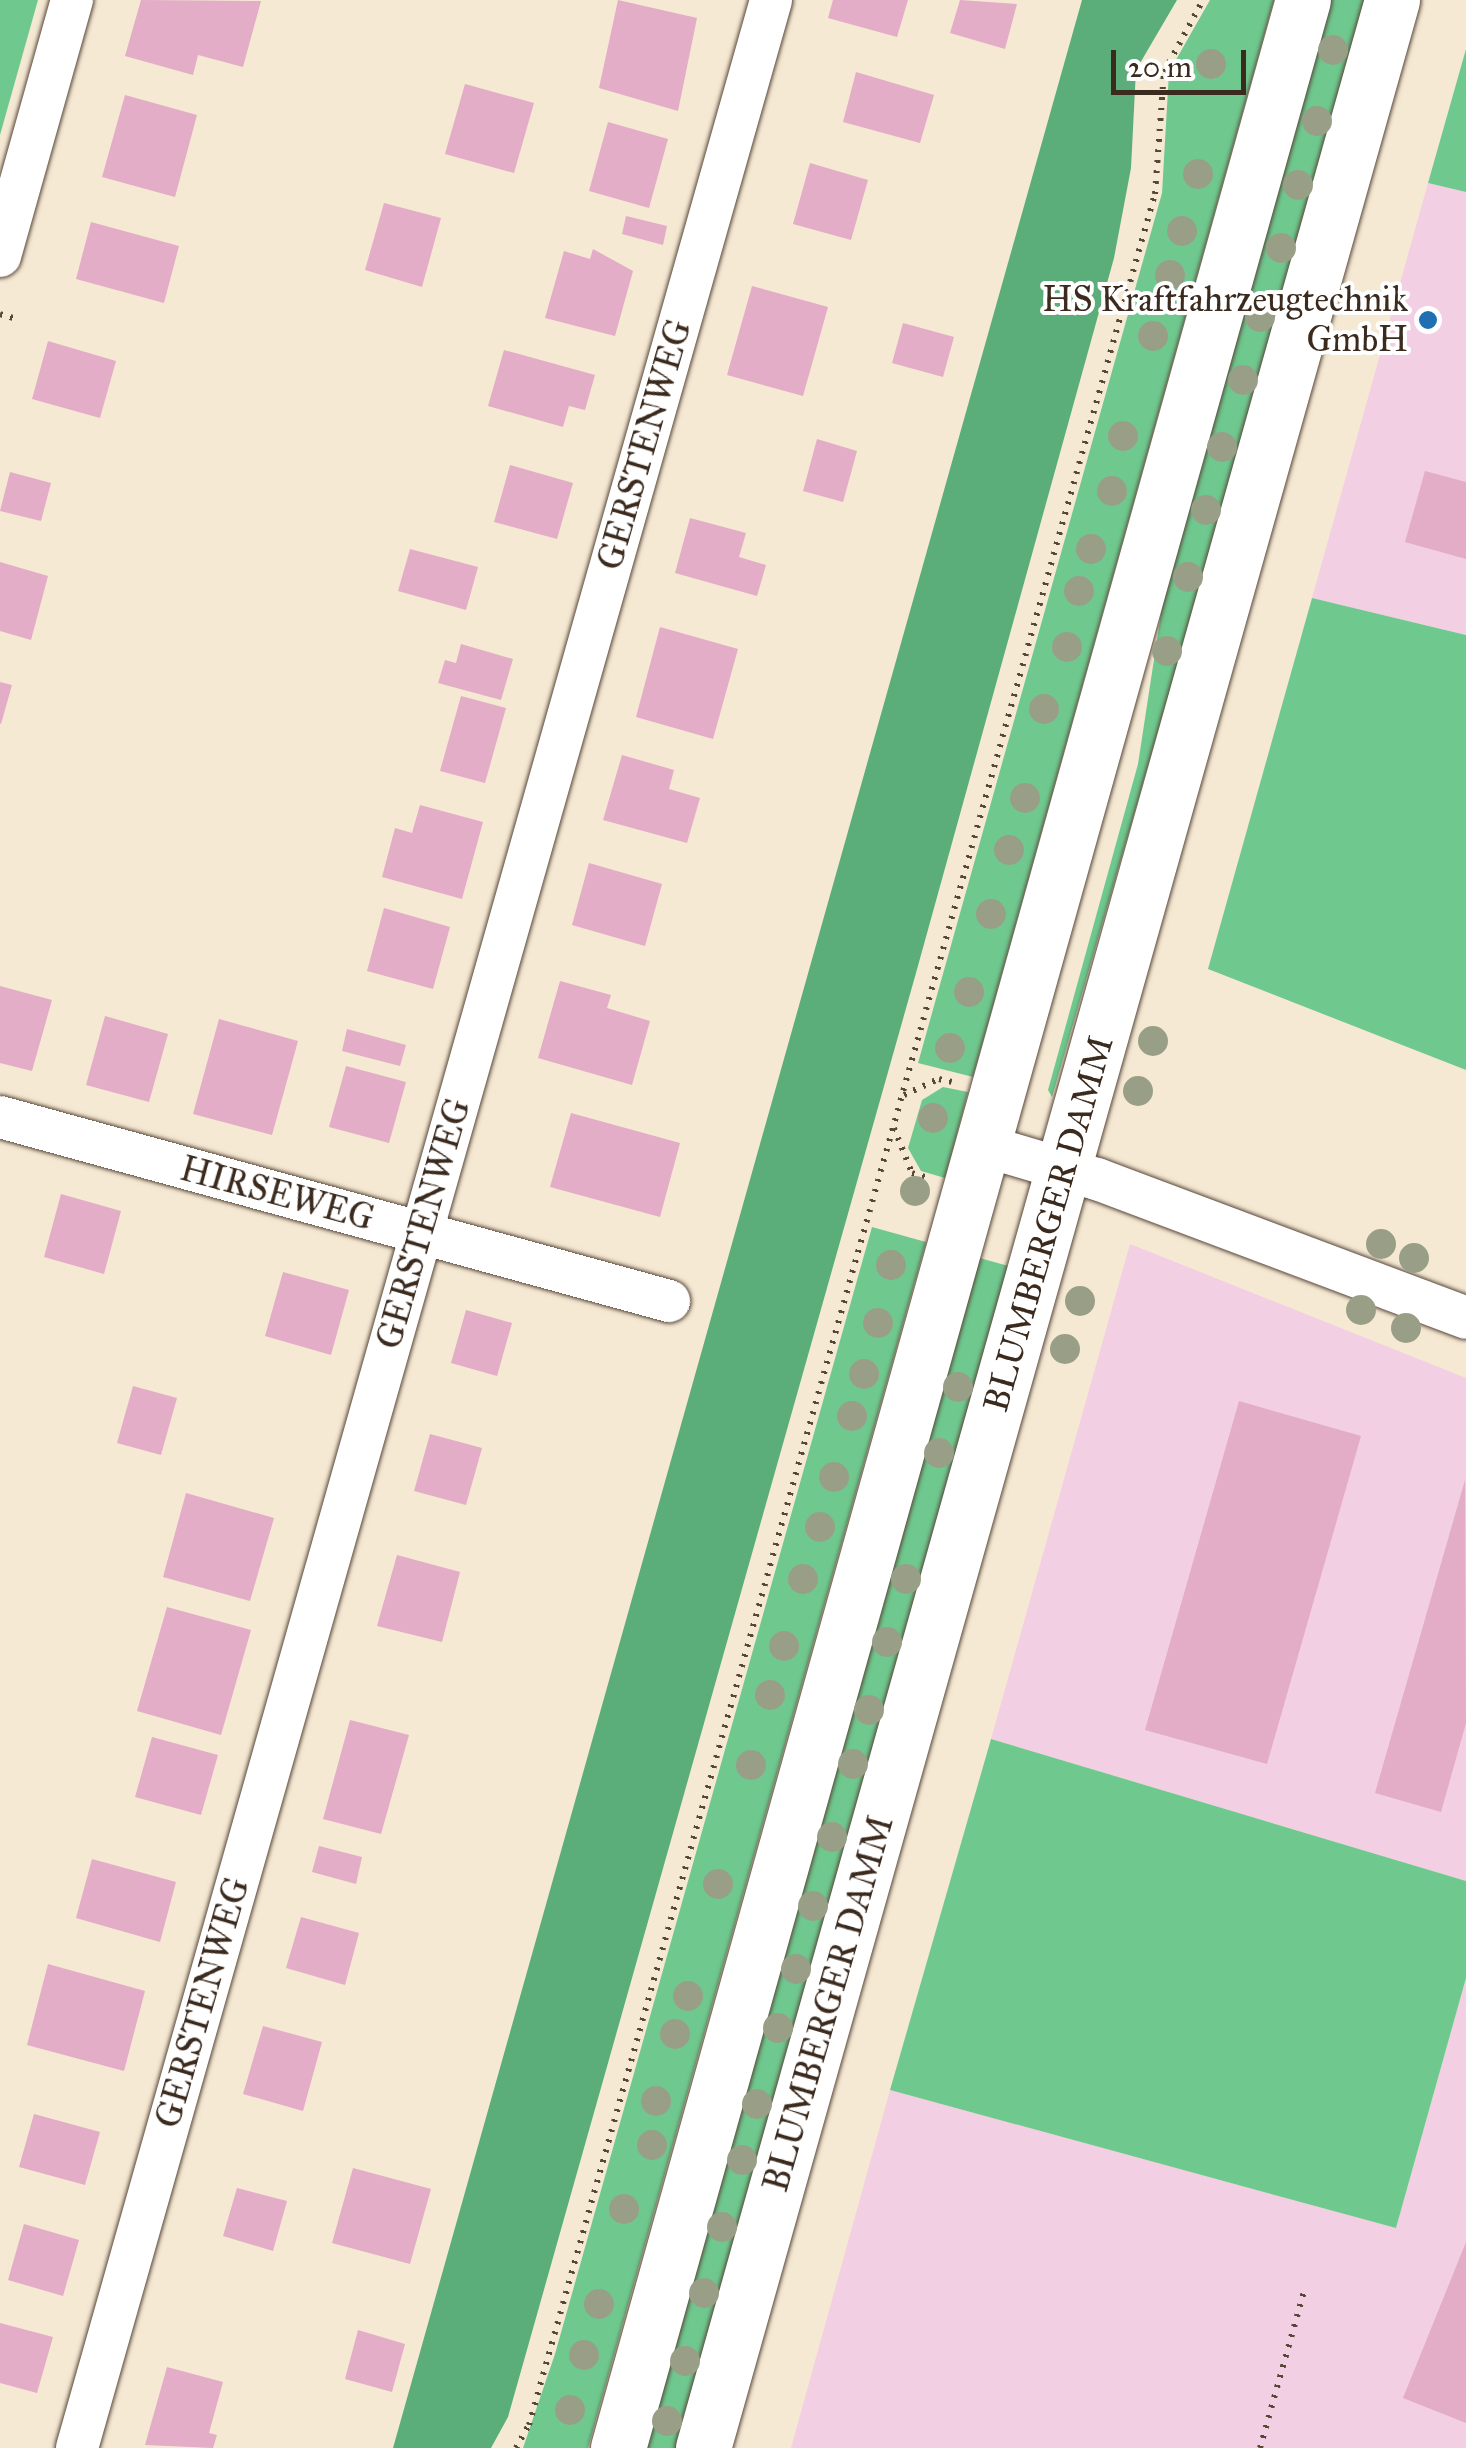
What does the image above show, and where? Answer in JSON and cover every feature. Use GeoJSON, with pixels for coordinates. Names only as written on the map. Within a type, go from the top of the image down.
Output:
{"type":"FeatureCollection","features":[{"type":"Feature","properties":{"kind":"main road"},"geometry":{"type":"LineString","coordinates":[[618,2448],[1303,0]]}},
{"type":"Feature","properties":{"kind":"main road","name":"BLUMBERGER DAMM"},"geometry":{"type":"LineString","coordinates":[[703,2448],[1392,0]]}},
{"type":"Feature","properties":{"kind":"street"},"geometry":{"type":"LineString","coordinates":[[0,256],[72,0]]}},
{"type":"Feature","properties":{"kind":"street","name":"GERSTENWEG"},"geometry":{"type":"LineString","coordinates":[[77,2448],[771,0]]}},
{"type":"Feature","properties":{"kind":"street","name":"HIRSEWEG"},"geometry":{"type":"LineString","coordinates":[[0,1118],[669,1301]]}},
{"type":"Feature","properties":{"kind":"street"},"geometry":{"type":"LineString","coordinates":[[982,1145],[1065,1168],[1466,1318]]}},
{"type":"Feature","properties":{"kind":"path"},"geometry":{"type":"LineString","coordinates":[[516,2448],[529,2424],[1156,194],[1164,72],[1203,0]]}},
{"type":"Feature","properties":{"kind":"path"},"geometry":{"type":"LineString","coordinates":[[0,314],[16,319]]}},
{"type":"Feature","properties":{"kind":"path"},"geometry":{"type":"LineString","coordinates":[[902,1096],[939,1078],[968,1086]]}},
{"type":"Feature","properties":{"kind":"path"},"geometry":{"type":"LineString","coordinates":[[894,1128],[912,1173],[943,1182]]}},
{"type":"Feature","properties":{"kind":"path"},"geometry":{"type":"LineString","coordinates":[[1260,2448],[1304,2291]]}},
{"type":"Feature","properties":{"kind":"shaded area"},"geometry":{"type":"Polygon","coordinates":[[[1428,183],[1466,192],[1466,635],[1312,598],[1428,183]]]}},
{"type":"Feature","properties":{"kind":"shaded area"},"geometry":{"type":"Polygon","coordinates":[[[1130,1244],[1466,1378],[1466,1881],[991,1739],[1130,1244]]]}},
{"type":"Feature","properties":{"kind":"shaded area"},"geometry":{"type":"Polygon","coordinates":[[[1466,1978],[1466,2448],[791,2448],[890,2090],[1396,2228],[1466,1978]]]}},
{"type":"Feature","properties":{"kind":"green space"},"geometry":{"type":"Polygon","coordinates":[[[0,0],[38,0],[0,135],[0,0]]]}},
{"type":"Feature","properties":{"kind":"green space"},"geometry":{"type":"Polygon","coordinates":[[[1082,0],[1177,0],[1136,70],[1131,168],[1114,258],[916,973],[508,2417],[491,2448],[393,2448],[1082,0]]]}},
{"type":"Feature","properties":{"kind":"green space"},"geometry":{"type":"Polygon","coordinates":[[[1210,0],[1274,0],[973,1077],[918,1063],[1162,193],[1169,72],[1210,0]]]}},
{"type":"Feature","properties":{"kind":"green space"},"geometry":{"type":"Polygon","coordinates":[[[1329,0],[1370,0],[1052,1097],[1048,1090],[1138,764],[1164,594],[1329,0]]]}},
{"type":"Feature","properties":{"kind":"green space"},"geometry":{"type":"Polygon","coordinates":[[[1466,49],[1466,192],[1428,183],[1466,49]]]}},
{"type":"Feature","properties":{"kind":"green space"},"geometry":{"type":"Polygon","coordinates":[[[1312,598],[1466,635],[1466,1070],[1208,969],[1312,598]]]}},
{"type":"Feature","properties":{"kind":"green space"},"geometry":{"type":"Polygon","coordinates":[[[943,1087],[968,1092],[945,1178],[921,1171],[908,1148],[922,1100],[943,1087]]]}},
{"type":"Feature","properties":{"kind":"green space"},"geometry":{"type":"Polygon","coordinates":[[[872,1227],[926,1242],[588,2448],[523,2448],[555,2354],[872,1227]]]}},
{"type":"Feature","properties":{"kind":"green space"},"geometry":{"type":"Polygon","coordinates":[[[976,1257],[1012,1267],[678,2448],[643,2448],[976,1257]]]}},
{"type":"Feature","properties":{"kind":"green space"},"geometry":{"type":"Polygon","coordinates":[[[991,1739],[1466,1881],[1466,1978],[1396,2228],[890,2090],[991,1739]]]}},
{"type":"Feature","properties":{"kind":"building"},"geometry":{"type":"Polygon","coordinates":[[[141,0],[261,1],[243,67],[198,55],[193,75],[125,56],[141,0]]]}},
{"type":"Feature","properties":{"kind":"building"},"geometry":{"type":"Polygon","coordinates":[[[618,0],[697,18],[678,111],[599,88],[618,0]]]}},
{"type":"Feature","properties":{"kind":"building"},"geometry":{"type":"Polygon","coordinates":[[[833,0],[908,0],[897,37],[828,18],[833,0]]]}},
{"type":"Feature","properties":{"kind":"building"},"geometry":{"type":"Polygon","coordinates":[[[960,0],[1017,4],[1005,49],[950,33],[960,0]]]}},
{"type":"Feature","properties":{"kind":"building"},"geometry":{"type":"Polygon","coordinates":[[[856,72],[934,95],[920,143],[843,122],[856,72]]]}},
{"type":"Feature","properties":{"kind":"building"},"geometry":{"type":"Polygon","coordinates":[[[465,84],[534,103],[514,173],[445,154],[465,84]]]}},
{"type":"Feature","properties":{"kind":"building"},"geometry":{"type":"Polygon","coordinates":[[[125,95],[197,115],[175,197],[102,177],[125,95]]]}},
{"type":"Feature","properties":{"kind":"building"},"geometry":{"type":"Polygon","coordinates":[[[608,122],[668,139],[649,208],[589,191],[608,122]]]}},
{"type":"Feature","properties":{"kind":"building"},"geometry":{"type":"Polygon","coordinates":[[[810,163],[868,180],[851,240],[793,224],[810,163]]]}},
{"type":"Feature","properties":{"kind":"building"},"geometry":{"type":"Polygon","coordinates":[[[384,203],[441,218],[422,287],[365,270],[384,203]]]}},
{"type":"Feature","properties":{"kind":"building"},"geometry":{"type":"Polygon","coordinates":[[[626,216],[667,226],[663,245],[622,234],[626,216]]]}},
{"type":"Feature","properties":{"kind":"building"},"geometry":{"type":"Polygon","coordinates":[[[91,222],[179,246],[164,303],[76,279],[91,222]]]}},
{"type":"Feature","properties":{"kind":"building"},"geometry":{"type":"Polygon","coordinates":[[[593,249],[633,271],[615,336],[545,318],[564,251],[590,259],[593,249]]]}},
{"type":"Feature","properties":{"kind":"building"},"geometry":{"type":"Polygon","coordinates":[[[752,286],[828,307],[803,396],[727,375],[752,286]]]}},
{"type":"Feature","properties":{"kind":"building"},"geometry":{"type":"Polygon","coordinates":[[[903,323],[954,337],[943,377],[892,363],[903,323]]]}},
{"type":"Feature","properties":{"kind":"building"},"geometry":{"type":"Polygon","coordinates":[[[48,341],[116,361],[100,418],[32,399],[48,341]]]}},
{"type":"Feature","properties":{"kind":"building"},"geometry":{"type":"Polygon","coordinates":[[[504,350],[595,375],[585,410],[569,406],[563,427],[488,406],[504,350]]]}},
{"type":"Feature","properties":{"kind":"building"},"geometry":{"type":"Polygon","coordinates":[[[817,439],[857,451],[843,502],[803,491],[817,439]]]}},
{"type":"Feature","properties":{"kind":"building"},"geometry":{"type":"Polygon","coordinates":[[[510,465],[573,483],[557,539],[494,522],[510,465]]]}},
{"type":"Feature","properties":{"kind":"building"},"geometry":{"type":"Polygon","coordinates":[[[1425,471],[1466,482],[1466,559],[1405,542],[1425,471]]]}},
{"type":"Feature","properties":{"kind":"building"},"geometry":{"type":"Polygon","coordinates":[[[10,472],[51,483],[41,521],[0,511],[10,472]]]}},
{"type":"Feature","properties":{"kind":"building"},"geometry":{"type":"Polygon","coordinates":[[[690,518],[746,533],[739,557],[766,565],[757,596],[675,573],[690,518]]]}},
{"type":"Feature","properties":{"kind":"building"},"geometry":{"type":"Polygon","coordinates":[[[410,549],[478,567],[466,610],[398,591],[410,549]]]}},
{"type":"Feature","properties":{"kind":"building"},"geometry":{"type":"Polygon","coordinates":[[[0,562],[48,576],[31,640],[0,631],[0,562]]]}},
{"type":"Feature","properties":{"kind":"building"},"geometry":{"type":"Polygon","coordinates":[[[660,627],[738,649],[713,739],[636,717],[660,627]]]}},
{"type":"Feature","properties":{"kind":"building"},"geometry":{"type":"Polygon","coordinates":[[[461,644],[513,659],[501,700],[438,683],[445,660],[456,663],[461,644]]]}},
{"type":"Feature","properties":{"kind":"building"},"geometry":{"type":"Polygon","coordinates":[[[0,682],[12,685],[1,724],[0,723],[0,682]]]}},
{"type":"Feature","properties":{"kind":"building"},"geometry":{"type":"Polygon","coordinates":[[[461,696],[506,708],[485,783],[440,771],[461,696]]]}},
{"type":"Feature","properties":{"kind":"building"},"geometry":{"type":"Polygon","coordinates":[[[622,755],[674,770],[669,789],[700,798],[687,843],[603,820],[622,755]]]}},
{"type":"Feature","properties":{"kind":"building"},"geometry":{"type":"Polygon","coordinates":[[[420,805],[483,822],[462,899],[382,877],[395,828],[412,833],[420,805]]]}},
{"type":"Feature","properties":{"kind":"building"},"geometry":{"type":"Polygon","coordinates":[[[589,863],[662,884],[645,946],[572,925],[589,863]]]}},
{"type":"Feature","properties":{"kind":"building"},"geometry":{"type":"Polygon","coordinates":[[[384,908],[450,927],[433,989],[367,971],[384,908]]]}},
{"type":"Feature","properties":{"kind":"building"},"geometry":{"type":"Polygon","coordinates":[[[560,981],[611,995],[607,1008],[650,1021],[632,1085],[538,1058],[560,981]]]}},
{"type":"Feature","properties":{"kind":"building"},"geometry":{"type":"Polygon","coordinates":[[[0,986],[52,1000],[32,1071],[0,1063],[0,986]]]}},
{"type":"Feature","properties":{"kind":"building"},"geometry":{"type":"Polygon","coordinates":[[[105,1016],[168,1034],[149,1102],[86,1085],[105,1016]]]}},
{"type":"Feature","properties":{"kind":"building"},"geometry":{"type":"Polygon","coordinates":[[[219,1019],[298,1041],[272,1135],[193,1114],[219,1019]]]}},
{"type":"Feature","properties":{"kind":"building"},"geometry":{"type":"Polygon","coordinates":[[[347,1029],[406,1045],[400,1066],[342,1051],[347,1029]]]}},
{"type":"Feature","properties":{"kind":"building"},"geometry":{"type":"Polygon","coordinates":[[[346,1066],[406,1082],[389,1143],[329,1127],[346,1066]]]}},
{"type":"Feature","properties":{"kind":"building"},"geometry":{"type":"Polygon","coordinates":[[[571,1113],[680,1143],[660,1217],[550,1187],[571,1113]]]}},
{"type":"Feature","properties":{"kind":"building"},"geometry":{"type":"Polygon","coordinates":[[[61,1194],[121,1211],[104,1274],[44,1257],[61,1194]]]}},
{"type":"Feature","properties":{"kind":"building"},"geometry":{"type":"Polygon","coordinates":[[[283,1272],[349,1290],[331,1355],[265,1336],[283,1272]]]}},
{"type":"Feature","properties":{"kind":"building"},"geometry":{"type":"Polygon","coordinates":[[[466,1310],[512,1323],[497,1376],[451,1363],[466,1310]]]}},
{"type":"Feature","properties":{"kind":"building"},"geometry":{"type":"Polygon","coordinates":[[[133,1386],[177,1398],[161,1455],[117,1443],[133,1386]]]}},
{"type":"Feature","properties":{"kind":"building"},"geometry":{"type":"Polygon","coordinates":[[[1239,1401],[1361,1436],[1267,1764],[1145,1730],[1239,1401]]]}},
{"type":"Feature","properties":{"kind":"building"},"geometry":{"type":"Polygon","coordinates":[[[430,1434],[482,1448],[466,1505],[414,1491],[430,1434]]]}},
{"type":"Feature","properties":{"kind":"building"},"geometry":{"type":"Polygon","coordinates":[[[1465,1480],[1466,1723],[1441,1812],[1375,1793],[1465,1480]]]}},
{"type":"Feature","properties":{"kind":"building"},"geometry":{"type":"Polygon","coordinates":[[[186,1493],[274,1518],[250,1601],[163,1577],[186,1493]]]}},
{"type":"Feature","properties":{"kind":"building"},"geometry":{"type":"Polygon","coordinates":[[[397,1555],[460,1572],[442,1642],[377,1626],[397,1555]]]}},
{"type":"Feature","properties":{"kind":"building"},"geometry":{"type":"Polygon","coordinates":[[[167,1607],[251,1630],[221,1735],[137,1711],[167,1607]]]}},
{"type":"Feature","properties":{"kind":"building"},"geometry":{"type":"Polygon","coordinates":[[[350,1720],[409,1735],[381,1834],[323,1819],[350,1720]]]}},
{"type":"Feature","properties":{"kind":"building"},"geometry":{"type":"Polygon","coordinates":[[[152,1737],[218,1755],[201,1815],[135,1797],[152,1737]]]}},
{"type":"Feature","properties":{"kind":"building"},"geometry":{"type":"Polygon","coordinates":[[[319,1846],[362,1857],[356,1884],[312,1872],[319,1846]]]}},
{"type":"Feature","properties":{"kind":"building"},"geometry":{"type":"Polygon","coordinates":[[[92,1859],[176,1882],[160,1942],[76,1918],[92,1859]]]}},
{"type":"Feature","properties":{"kind":"building"},"geometry":{"type":"Polygon","coordinates":[[[301,1917],[359,1933],[345,1985],[286,1968],[301,1917]]]}},
{"type":"Feature","properties":{"kind":"building"},"geometry":{"type":"Polygon","coordinates":[[[48,1964],[145,1991],[124,2071],[27,2045],[48,1964]]]}},
{"type":"Feature","properties":{"kind":"building"},"geometry":{"type":"Polygon","coordinates":[[[263,2026],[322,2042],[303,2111],[243,2094],[263,2026]]]}},
{"type":"Feature","properties":{"kind":"building"},"geometry":{"type":"Polygon","coordinates":[[[34,2114],[100,2132],[85,2185],[19,2167],[34,2114]]]}},
{"type":"Feature","properties":{"kind":"building"},"geometry":{"type":"Polygon","coordinates":[[[353,2168],[431,2189],[410,2264],[332,2243],[353,2168]]]}},
{"type":"Feature","properties":{"kind":"building"},"geometry":{"type":"Polygon","coordinates":[[[237,2188],[287,2201],[273,2251],[223,2236],[237,2188]]]}},
{"type":"Feature","properties":{"kind":"building"},"geometry":{"type":"Polygon","coordinates":[[[24,2224],[79,2240],[63,2296],[8,2280],[24,2224]]]}},
{"type":"Feature","properties":{"kind":"building"},"geometry":{"type":"Polygon","coordinates":[[[1466,2242],[1466,2423],[1403,2398],[1466,2242]]]}},
{"type":"Feature","properties":{"kind":"building"},"geometry":{"type":"Polygon","coordinates":[[[0,2323],[53,2337],[37,2393],[0,2383],[0,2323]]]}},
{"type":"Feature","properties":{"kind":"building"},"geometry":{"type":"Polygon","coordinates":[[[358,2330],[405,2344],[392,2392],[345,2379],[358,2330]]]}},
{"type":"Feature","properties":{"kind":"building"},"geometry":{"type":"Polygon","coordinates":[[[167,2367],[223,2382],[209,2433],[217,2435],[213,2448],[145,2445],[167,2367]]]}},
{"type":"Feature","properties":{"kind":"place","name":"HS Kraftfahrzeugtechnik GmbH"},"geometry":{"type":"Point","coordinates":[1428,320]}}]}
